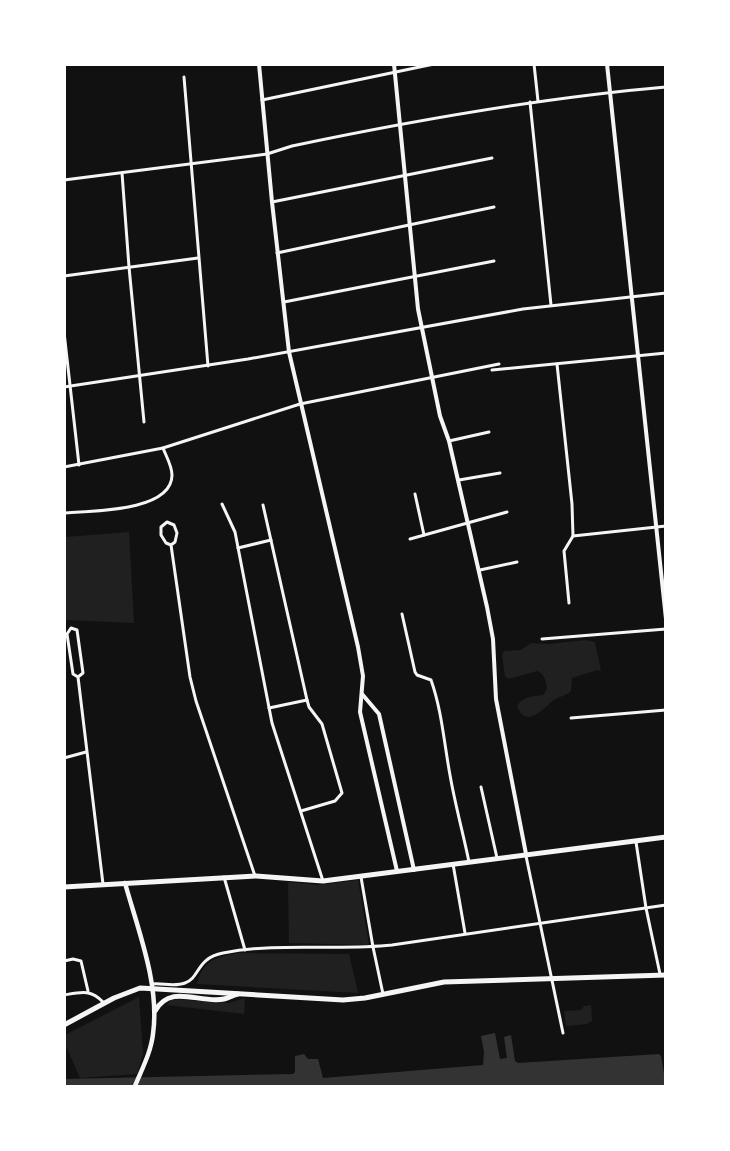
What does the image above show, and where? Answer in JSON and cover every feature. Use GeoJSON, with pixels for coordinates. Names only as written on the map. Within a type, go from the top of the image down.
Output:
{"type":"FeatureCollection","features":[{"type":"Feature","properties":{"kind":"highway"},"geometry":{"type":"LineString","coordinates":[[64,887],[256,876],[323,881],[666,837]]}},
{"type":"Feature","properties":{"kind":"highway"},"geometry":{"type":"LineString","coordinates":[[64,1025],[129,991],[152,986],[343,1000],[444,982],[663,975]]}},
{"type":"Feature","properties":{"kind":"highway"},"geometry":{"type":"LineString","coordinates":[[155,1011],[161,1001],[171,997],[224,999],[239,993]]}},
{"type":"Feature","properties":{"kind":"main road"},"geometry":{"type":"LineString","coordinates":[[125,883],[152,986],[155,1011],[148,1055],[135,1086]]}},
{"type":"Feature","properties":{"kind":"street"},"geometry":{"type":"LineString","coordinates":[[259,64],[289,352],[358,647],[363,676],[360,712],[397,872]]}},
{"type":"Feature","properties":{"kind":"street"},"geometry":{"type":"LineString","coordinates":[[394,64],[414,277],[422,326],[440,416],[449,441],[480,570],[492,639],[496,699],[563,1033]]}},
{"type":"Feature","properties":{"kind":"street"},"geometry":{"type":"LineString","coordinates":[[262,100],[434,64]]}},
{"type":"Feature","properties":{"kind":"street"},"geometry":{"type":"LineString","coordinates":[[534,64],[538,101]]}},
{"type":"Feature","properties":{"kind":"street"},"geometry":{"type":"LineString","coordinates":[[607,64],[666,619]]}},
{"type":"Feature","properties":{"kind":"street"},"geometry":{"type":"LineString","coordinates":[[184,77],[208,366]]}},
{"type":"Feature","properties":{"kind":"street"},"geometry":{"type":"LineString","coordinates":[[64,180],[267,154],[292,146],[398,124],[530,102],[666,87]]}},
{"type":"Feature","properties":{"kind":"street"},"geometry":{"type":"LineString","coordinates":[[530,102],[551,305]]}},
{"type":"Feature","properties":{"kind":"street"},"geometry":{"type":"LineString","coordinates":[[272,202],[492,158]]}},
{"type":"Feature","properties":{"kind":"street"},"geometry":{"type":"LineString","coordinates":[[122,173],[138,376],[144,422]]}},
{"type":"Feature","properties":{"kind":"street"},"geometry":{"type":"LineString","coordinates":[[277,253],[409,227],[494,207]]}},
{"type":"Feature","properties":{"kind":"street"},"geometry":{"type":"LineString","coordinates":[[64,276],[198,258]]}},
{"type":"Feature","properties":{"kind":"street"},"geometry":{"type":"LineString","coordinates":[[283,302],[494,261]]}},
{"type":"Feature","properties":{"kind":"street"},"geometry":{"type":"LineString","coordinates":[[64,387],[208,366],[422,326],[551,305],[666,293]]}},
{"type":"Feature","properties":{"kind":"street"},"geometry":{"type":"LineString","coordinates":[[64,332],[79,465]]}},
{"type":"Feature","properties":{"kind":"street"},"geometry":{"type":"LineString","coordinates":[[492,370],[666,353]]}},
{"type":"Feature","properties":{"kind":"street"},"geometry":{"type":"LineString","coordinates":[[64,467],[163,448],[300,404],[499,364]]}},
{"type":"Feature","properties":{"kind":"street"},"geometry":{"type":"LineString","coordinates":[[557,364],[570,471],[573,536],[564,551],[569,603]]}},
{"type":"Feature","properties":{"kind":"street"},"geometry":{"type":"LineString","coordinates":[[449,441],[489,432]]}},
{"type":"Feature","properties":{"kind":"street"},"geometry":{"type":"LineString","coordinates":[[64,513],[118,509],[157,497],[171,483],[172,476],[163,448]]}},
{"type":"Feature","properties":{"kind":"street"},"geometry":{"type":"LineString","coordinates":[[459,480],[500,473]]}},
{"type":"Feature","properties":{"kind":"street"},"geometry":{"type":"LineString","coordinates":[[415,494],[424,535]]}},
{"type":"Feature","properties":{"kind":"street"},"geometry":{"type":"LineString","coordinates":[[222,504],[236,532],[272,723],[323,881]]}},
{"type":"Feature","properties":{"kind":"street"},"geometry":{"type":"LineString","coordinates":[[262,505],[307,700],[309,707],[322,724],[342,793],[335,801],[301,811]]}},
{"type":"Feature","properties":{"kind":"street"},"geometry":{"type":"LineString","coordinates":[[410,539],[507,512]]}},
{"type":"Feature","properties":{"kind":"street"},"geometry":{"type":"LineString","coordinates":[[167,522],[174,525],[177,533],[175,542],[171,544],[163,540],[160,531],[167,522]]}},
{"type":"Feature","properties":{"kind":"street"},"geometry":{"type":"LineString","coordinates":[[573,536],[666,526]]}},
{"type":"Feature","properties":{"kind":"street"},"geometry":{"type":"LineString","coordinates":[[238,548],[271,540]]}},
{"type":"Feature","properties":{"kind":"street"},"geometry":{"type":"LineString","coordinates":[[171,544],[190,677],[196,701],[256,876]]}},
{"type":"Feature","properties":{"kind":"street"},"geometry":{"type":"LineString","coordinates":[[480,570],[517,562]]}},
{"type":"Feature","properties":{"kind":"street"},"geometry":{"type":"LineString","coordinates":[[402,614],[415,672],[431,680],[435,692],[469,862]]}},
{"type":"Feature","properties":{"kind":"street"},"geometry":{"type":"LineString","coordinates":[[73,628],[78,632],[83,670],[82,675],[78,677],[73,674],[67,634],[69,629],[73,628]]}},
{"type":"Feature","properties":{"kind":"street"},"geometry":{"type":"LineString","coordinates":[[542,639],[666,629]]}},
{"type":"Feature","properties":{"kind":"street"},"geometry":{"type":"LineString","coordinates":[[64,657],[70,656]]}},
{"type":"Feature","properties":{"kind":"street"},"geometry":{"type":"LineString","coordinates":[[78,677],[103,884]]}},
{"type":"Feature","properties":{"kind":"street"},"geometry":{"type":"LineString","coordinates":[[362,694],[379,714],[414,870]]}},
{"type":"Feature","properties":{"kind":"street"},"geometry":{"type":"LineString","coordinates":[[269,708],[307,700]]}},
{"type":"Feature","properties":{"kind":"street"},"geometry":{"type":"LineString","coordinates":[[571,718],[666,710]]}},
{"type":"Feature","properties":{"kind":"street"},"geometry":{"type":"LineString","coordinates":[[64,758],[86,752]]}},
{"type":"Feature","properties":{"kind":"street"},"geometry":{"type":"LineString","coordinates":[[480,787],[497,858]]}},
{"type":"Feature","properties":{"kind":"street"},"geometry":{"type":"LineString","coordinates":[[636,840],[646,908],[663,975]]}},
{"type":"Feature","properties":{"kind":"street"},"geometry":{"type":"LineString","coordinates":[[453,864],[465,933]]}},
{"type":"Feature","properties":{"kind":"street"},"geometry":{"type":"LineString","coordinates":[[224,877],[245,950]]}},
{"type":"Feature","properties":{"kind":"street"},"geometry":{"type":"LineString","coordinates":[[361,877],[383,994]]}},
{"type":"Feature","properties":{"kind":"street"},"geometry":{"type":"LineString","coordinates":[[152,986],[185,983],[191,980],[202,963],[220,953],[304,947],[354,949],[373,947],[666,905]]}},
{"type":"Feature","properties":{"kind":"street"},"geometry":{"type":"LineString","coordinates":[[64,961],[72,959],[81,961],[88,991]]}},
{"type":"Feature","properties":{"kind":"street"},"geometry":{"type":"LineString","coordinates":[[64,995],[88,991],[98,996],[104,1003]]}},
{"type":"Feature","properties":{"kind":"shaded area"},"geometry":{"type":"Polygon","coordinates":[[[129,532],[134,623],[65,620],[65,537],[129,532]]]}},
{"type":"Feature","properties":{"kind":"shaded area"},"geometry":{"type":"Polygon","coordinates":[[[585,640],[595,642],[601,671],[597,670],[572,678],[571,691],[554,700],[535,715],[530,717],[521,713],[517,706],[519,703],[528,698],[543,695],[547,689],[546,681],[537,671],[508,679],[505,676],[502,655],[504,651],[521,650],[531,643],[549,644],[585,640]]]}},
{"type":"Feature","properties":{"kind":"shaded area"},"geometry":{"type":"Polygon","coordinates":[[[358,880],[369,945],[289,943],[288,882],[318,885],[358,880]]]}},
{"type":"Feature","properties":{"kind":"shaded area"},"geometry":{"type":"Polygon","coordinates":[[[238,953],[349,954],[358,993],[197,984],[199,976],[212,961],[238,953]]]}},
{"type":"Feature","properties":{"kind":"shaded area"},"geometry":{"type":"Polygon","coordinates":[[[139,997],[143,1054],[137,1074],[80,1078],[65,1044],[65,1035],[139,997]]]}},
{"type":"Feature","properties":{"kind":"shaded area"},"geometry":{"type":"Polygon","coordinates":[[[245,998],[244,1014],[167,1005],[171,999],[229,1003],[245,998]]]}},
{"type":"Feature","properties":{"kind":"shaded area"},"geometry":{"type":"Polygon","coordinates":[[[591,1005],[592,1021],[587,1024],[566,1026],[564,1011],[581,1010],[584,1006],[591,1005]]]}},
{"type":"Feature","properties":{"kind":"shaded area"},"geometry":{"type":"Polygon","coordinates":[[[495,1033],[500,1059],[507,1058],[504,1037],[511,1035],[515,1061],[518,1063],[659,1054],[666,1086],[65,1086],[64,1079],[293,1074],[295,1056],[304,1054],[308,1059],[318,1059],[323,1078],[483,1065],[484,1052],[481,1036],[495,1033]]]}}]}
